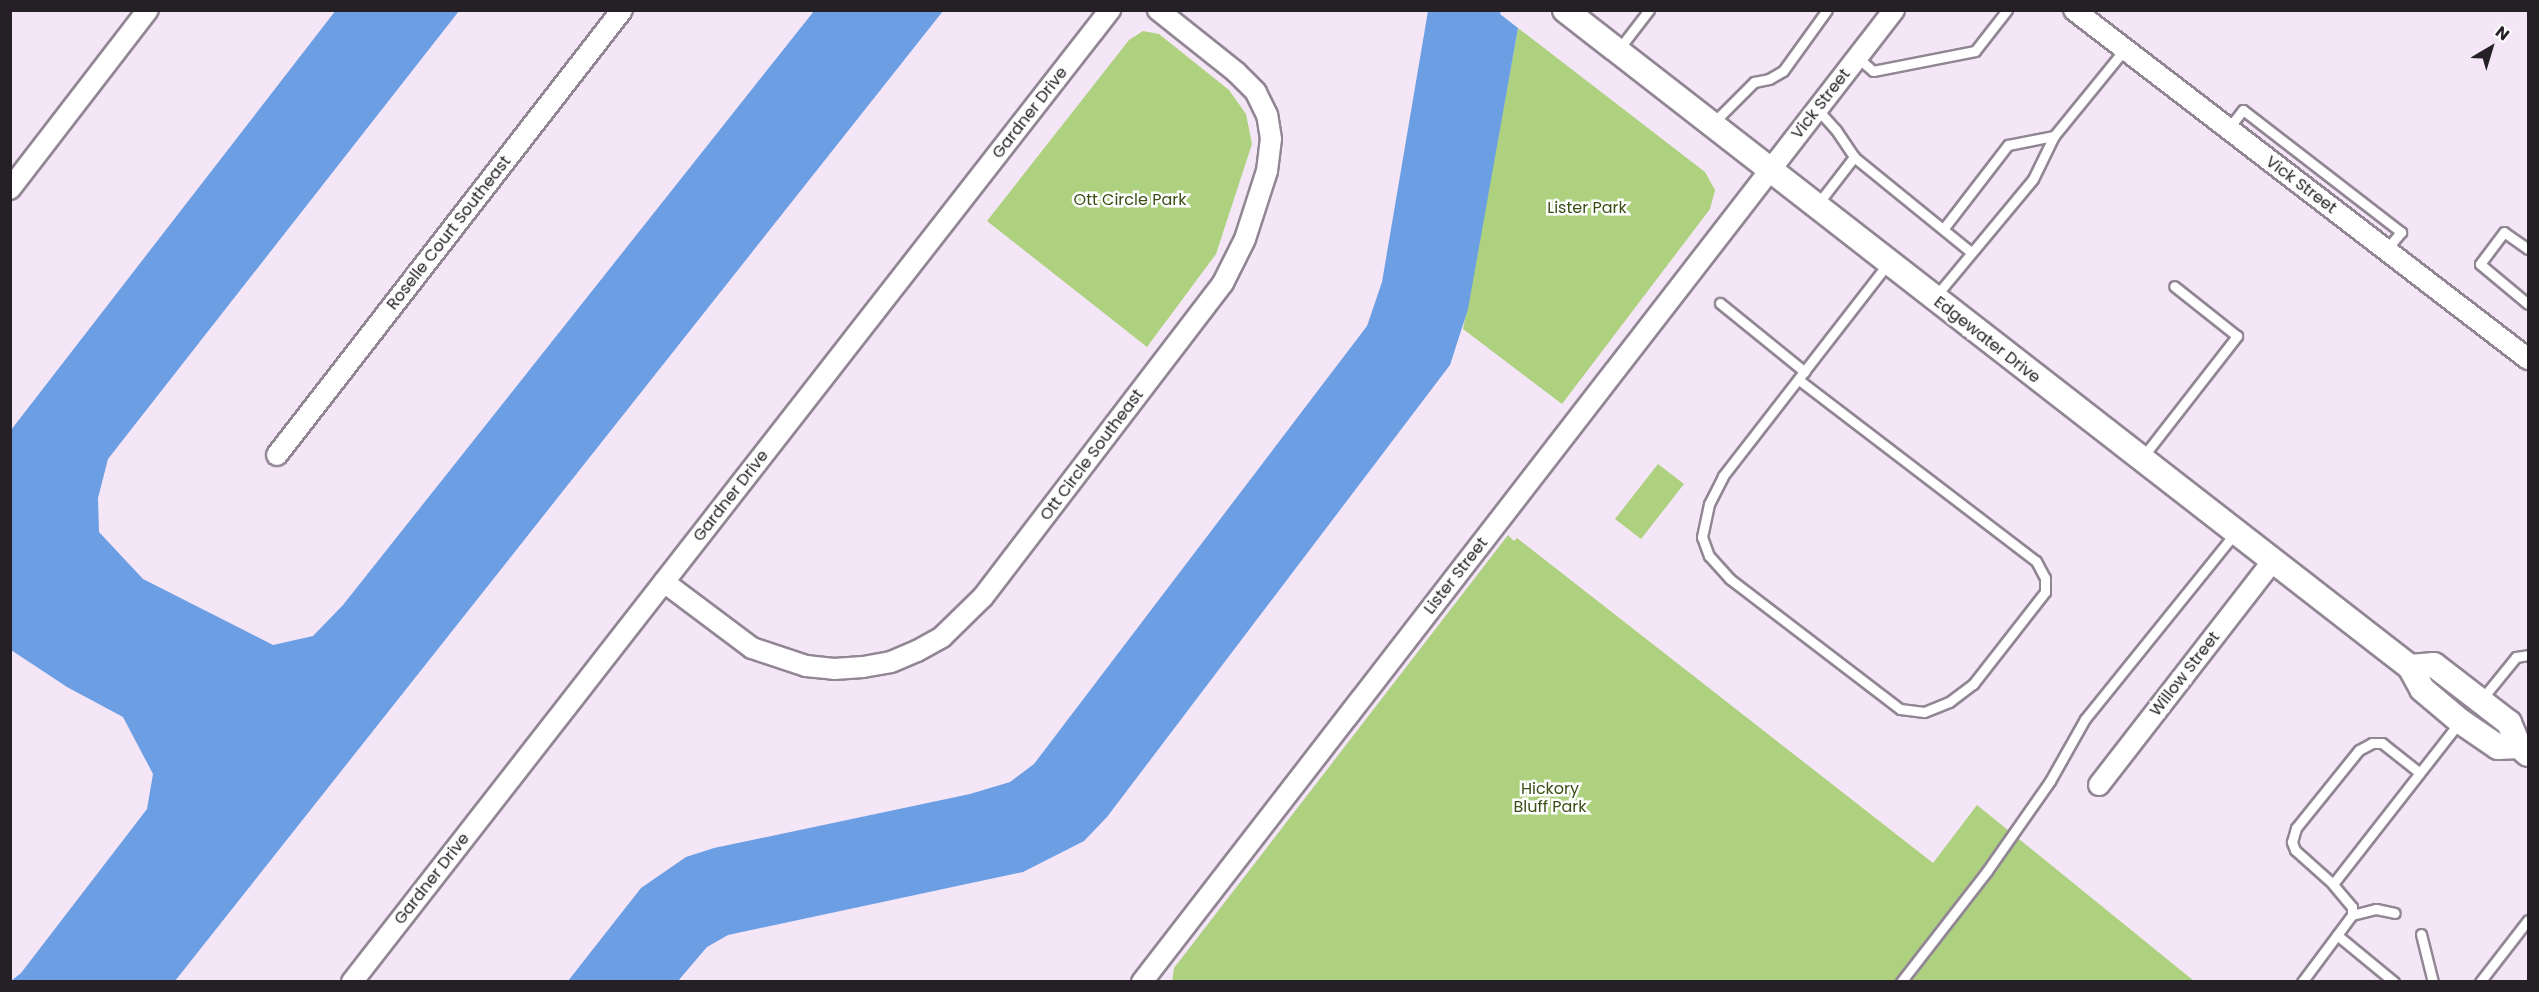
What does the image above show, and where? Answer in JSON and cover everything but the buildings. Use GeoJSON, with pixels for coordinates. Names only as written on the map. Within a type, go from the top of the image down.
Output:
{"type":"FeatureCollection","features":[{"type":"Feature","properties":{"kind":"street"},"geometry":{"type":"LineString","coordinates":[[10,189],[148,10]]}},
{"type":"Feature","properties":{"kind":"street","name":"Roselle Court Southeast"},"geometry":{"type":"LineString","coordinates":[[277,455],[622,10]]}},
{"type":"Feature","properties":{"kind":"street","name":"Gardner Drive"},"geometry":{"type":"LineString","coordinates":[[352,981],[1110,10]]}},
{"type":"Feature","properties":{"kind":"street","name":"Ott Circle Southeast"},"geometry":{"type":"LineString","coordinates":[[664,582],[752,648],[806,666],[834,669],[872,666],[917,651],[942,637],[964,619],[1223,283],[1245,239],[1267,171],[1271,139],[1266,115],[1256,92],[1236,72],[1158,10]]}},
{"type":"Feature","properties":{"kind":"street","name":"Edgewater Drive"},"geometry":{"type":"LineString","coordinates":[[1565,10],[2272,562],[2410,667],[2422,689],[2460,721],[2498,747],[2524,750]]}},
{"type":"Feature","properties":{"kind":"street","name":"Vick Street"},"geometry":{"type":"LineString","coordinates":[[1769,170],[1894,10]]}},
{"type":"Feature","properties":{"kind":"street","name":"Vick Street"},"geometry":{"type":"LineString","coordinates":[[2074,10],[2529,359]]}},
{"type":"Feature","properties":{"kind":"street","name":"Lister Street"},"geometry":{"type":"LineString","coordinates":[[1142,981],[1769,170]]}},
{"type":"Feature","properties":{"kind":"street","name":"Willow Street"},"geometry":{"type":"LineString","coordinates":[[2098,785],[2272,562]]}},
{"type":"Feature","properties":{"kind":"street","name":"Edgewater Drive"},"geometry":{"type":"LineString","coordinates":[[2410,667],[2434,665],[2509,723],[2524,750]]}},
{"type":"Feature","properties":{"kind":"lane"},"geometry":{"type":"LineString","coordinates":[[1617,51],[1649,10]]}},
{"type":"Feature","properties":{"kind":"lane"},"geometry":{"type":"LineString","coordinates":[[1711,125],[1754,82],[1769,79],[1783,70],[1827,10]]}},
{"type":"Feature","properties":{"kind":"lane"},"geometry":{"type":"LineString","coordinates":[[1857,57],[1873,71],[1976,51],[2007,10]]}},
{"type":"Feature","properties":{"kind":"lane"},"geometry":{"type":"LineString","coordinates":[[1934,298],[2033,179],[2054,136],[2125,49]]}},
{"type":"Feature","properties":{"kind":"lane"},"geometry":{"type":"LineString","coordinates":[[1817,109],[1836,130],[1854,158],[1971,252]]}},
{"type":"Feature","properties":{"kind":"lane"},"geometry":{"type":"LineString","coordinates":[[1944,228],[2008,144],[2054,136]]}},
{"type":"Feature","properties":{"kind":"lane"},"geometry":{"type":"LineString","coordinates":[[1816,207],[1854,158]]}},
{"type":"Feature","properties":{"kind":"lane"},"geometry":{"type":"LineString","coordinates":[[2529,249],[2509,234],[2501,233],[2480,264],[2529,304]]}},
{"type":"Feature","properties":{"kind":"lane"},"geometry":{"type":"LineString","coordinates":[[1720,303],[1802,376],[2036,561],[2045,578],[2044,592],[1973,684],[1949,702],[1923,712],[1900,709],[1730,579],[1708,556],[1702,537],[1709,504],[1724,476],[1802,376],[1888,262]]}},
{"type":"Feature","properties":{"kind":"lane"},"geometry":{"type":"LineString","coordinates":[[2141,460],[2237,336],[2174,286]]}},
{"type":"Feature","properties":{"kind":"lane"},"geometry":{"type":"LineString","coordinates":[[1901,981],[1987,871],[2050,781],[2085,719],[2235,533]]}},
{"type":"Feature","properties":{"kind":"lane"},"geometry":{"type":"LineString","coordinates":[[2481,700],[2516,657],[2529,655]]}},
{"type":"Feature","properties":{"kind":"lane"},"geometry":{"type":"LineString","coordinates":[[2333,884],[2460,721]]}},
{"type":"Feature","properties":{"kind":"lane"},"geometry":{"type":"LineString","coordinates":[[2302,981],[2352,915],[2352,907],[2333,884],[2295,850],[2292,842],[2296,828],[2359,750],[2372,743],[2382,743],[2420,773]]}},
{"type":"Feature","properties":{"kind":"lane"},"geometry":{"type":"LineString","coordinates":[[2352,915],[2376,909],[2395,913]]}},
{"type":"Feature","properties":{"kind":"lane"},"geometry":{"type":"LineString","coordinates":[[2480,981],[2529,920]]}},
{"type":"Feature","properties":{"kind":"lane"},"geometry":{"type":"LineString","coordinates":[[2421,934],[2433,981]]}},
{"type":"Feature","properties":{"kind":"lane"},"geometry":{"type":"LineString","coordinates":[[2337,935],[2394,981]]}},
{"type":"Feature","properties":{"kind":"green space","name":"Lister Park"},"geometry":{"type":"Polygon","coordinates":[[[1518,28],[1705,172],[1715,190],[1710,209],[1562,404],[1463,329],[1518,28]]]}},
{"type":"Feature","properties":{"kind":"green space","name":"Ott Circle Park"},"geometry":{"type":"Polygon","coordinates":[[[1143,31],[1159,34],[1229,90],[1246,114],[1252,144],[1216,254],[1147,347],[987,221],[1129,40],[1143,31]]]}},
{"type":"Feature","properties":{"kind":"green space"},"geometry":{"type":"Polygon","coordinates":[[[1658,464],[1684,484],[1641,539],[1615,519],[1658,464]]]}},
{"type":"Feature","properties":{"kind":"green space","name":"Hickory Bluff Park"},"geometry":{"type":"Polygon","coordinates":[[[1508,535],[1514,541],[1517,538],[1933,863],[1977,805],[2194,981],[1172,982],[1174,968],[1508,535]]]}},
{"type":"Feature","properties":{"kind":"water"},"geometry":{"type":"Polygon","coordinates":[[[336,10],[459,11],[108,459],[98,498],[99,532],[143,579],[273,645],[313,636],[343,605],[814,11],[943,11],[175,981],[11,981],[21,973],[147,809],[153,774],[123,717],[67,687],[11,650],[11,430],[336,10]]]}},
{"type":"Feature","properties":{"kind":"water"},"geometry":{"type":"Polygon","coordinates":[[[1428,11],[1501,11],[1500,14],[1518,28],[1468,309],[1450,365],[1107,817],[1084,841],[1023,872],[728,935],[707,947],[678,981],[568,981],[641,888],[686,857],[714,848],[970,794],[1010,782],[1034,764],[1367,326],[1382,282],[1428,11]]]}}]}
